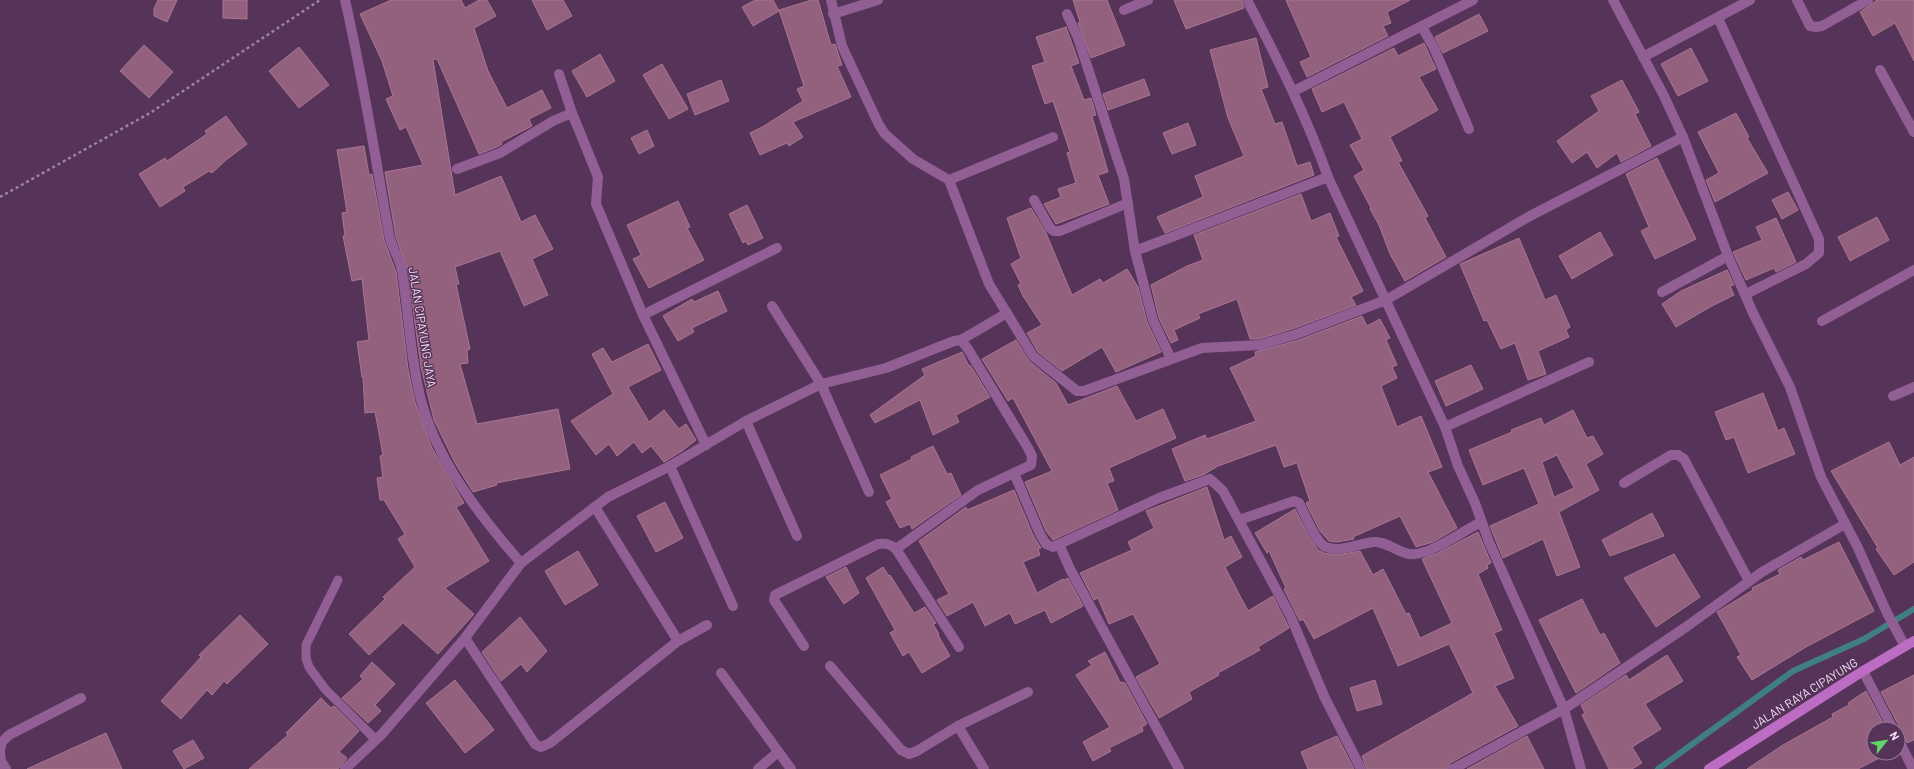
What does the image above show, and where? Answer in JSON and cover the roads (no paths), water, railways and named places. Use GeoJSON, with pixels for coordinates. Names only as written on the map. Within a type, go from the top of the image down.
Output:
{"type":"FeatureCollection","features":[{"type":"Feature","properties":{"kind":"main road","name":"JALAN RAYA CIPAYUNG"},"geometry":{"type":"LineString","coordinates":[[1709,769],[1864,671],[1903,643],[1914,641]]}},
{"type":"Feature","properties":{"kind":"street","name":"JALAN CIPAYUNG JAYA"},"geometry":{"type":"LineString","coordinates":[[344,0],[361,68],[390,237],[402,269],[421,400],[431,429],[450,468],[494,531],[521,563]]}},
{"type":"Feature","properties":{"kind":"street"},"geometry":{"type":"LineString","coordinates":[[831,0],[833,14],[842,46],[879,125],[885,134],[913,159],[949,180],[989,284],[1032,356],[1077,390],[1084,392],[1202,348],[1260,345],[1297,334],[1386,300],[1530,216],[1683,137]]}},
{"type":"Feature","properties":{"kind":"street"},"geometry":{"type":"LineString","coordinates":[[833,14],[878,0]]}},
{"type":"Feature","properties":{"kind":"street"},"geometry":{"type":"LineString","coordinates":[[1124,10],[1148,0]]}},
{"type":"Feature","properties":{"kind":"street"},"geometry":{"type":"LineString","coordinates":[[1247,0],[1294,91],[1328,177],[1445,427],[1458,466],[1475,504],[1481,522],[1564,709],[1582,769]]}},
{"type":"Feature","properties":{"kind":"street"},"geometry":{"type":"LineString","coordinates":[[1294,91],[1473,0]]}},
{"type":"Feature","properties":{"kind":"street"},"geometry":{"type":"LineString","coordinates":[[1613,0],[1663,94],[1683,137],[1728,256],[1746,294],[1753,313],[1790,387],[1821,477],[1903,643]]}},
{"type":"Feature","properties":{"kind":"street"},"geometry":{"type":"LineString","coordinates":[[1643,57],[1750,0]]}},
{"type":"Feature","properties":{"kind":"street"},"geometry":{"type":"LineString","coordinates":[[1797,0],[1810,26],[1816,27],[1822,26],[1868,0]]}},
{"type":"Feature","properties":{"kind":"street"},"geometry":{"type":"LineString","coordinates":[[1067,14],[1078,38],[1124,179],[1135,250],[1153,320],[1171,359]]}},
{"type":"Feature","properties":{"kind":"street"},"geometry":{"type":"LineString","coordinates":[[1718,18],[1816,232],[1820,246],[1820,253],[1806,264],[1746,294]]}},
{"type":"Feature","properties":{"kind":"street"},"geometry":{"type":"LineString","coordinates":[[1422,27],[1434,48],[1469,129]]}},
{"type":"Feature","properties":{"kind":"street"},"geometry":{"type":"LineString","coordinates":[[1880,70],[1914,132]]}},
{"type":"Feature","properties":{"kind":"street"},"geometry":{"type":"LineString","coordinates":[[559,74],[572,113],[598,177],[596,204],[643,315],[706,445]]}},
{"type":"Feature","properties":{"kind":"street"},"geometry":{"type":"LineString","coordinates":[[457,169],[500,153],[553,120],[572,113]]}},
{"type":"Feature","properties":{"kind":"street"},"geometry":{"type":"LineString","coordinates":[[949,180],[1052,137]]}},
{"type":"Feature","properties":{"kind":"street"},"geometry":{"type":"LineString","coordinates":[[1135,250],[1328,177]]}},
{"type":"Feature","properties":{"kind":"street"},"geometry":{"type":"LineString","coordinates":[[1034,200],[1054,232],[1128,204]]}},
{"type":"Feature","properties":{"kind":"street"},"geometry":{"type":"LineString","coordinates":[[643,315],[777,248]]}},
{"type":"Feature","properties":{"kind":"street"},"geometry":{"type":"LineString","coordinates":[[1662,292],[1728,256]]}},
{"type":"Feature","properties":{"kind":"street"},"geometry":{"type":"LineString","coordinates":[[1822,321],[1914,270]]}},
{"type":"Feature","properties":{"kind":"street"},"geometry":{"type":"LineString","coordinates":[[772,306],[821,384],[869,492]]}},
{"type":"Feature","properties":{"kind":"street"},"geometry":{"type":"LineString","coordinates":[[345,769],[376,740],[465,638],[521,563],[608,497],[670,466],[746,420],[821,384],[886,368],[961,340],[1007,313]]}},
{"type":"Feature","properties":{"kind":"street"},"geometry":{"type":"LineString","coordinates":[[896,548],[978,490],[1031,465],[1032,456],[968,349],[961,340]]}},
{"type":"Feature","properties":{"kind":"street"},"geometry":{"type":"LineString","coordinates":[[1445,427],[1589,362]]}},
{"type":"Feature","properties":{"kind":"street"},"geometry":{"type":"LineString","coordinates":[[1893,396],[1914,387]]}},
{"type":"Feature","properties":{"kind":"street"},"geometry":{"type":"LineString","coordinates":[[746,420],[797,536]]}},
{"type":"Feature","properties":{"kind":"street"},"geometry":{"type":"LineString","coordinates":[[1624,483],[1671,455],[1678,455],[1684,459],[1749,581]]}},
{"type":"Feature","properties":{"kind":"street"},"geometry":{"type":"LineString","coordinates":[[670,466],[733,606]]}},
{"type":"Feature","properties":{"kind":"street"},"geometry":{"type":"LineString","coordinates":[[1014,473],[1046,544],[1052,547],[1159,498],[1210,479],[1223,490],[1290,615],[1324,696],[1361,769]]}},
{"type":"Feature","properties":{"kind":"street"},"geometry":{"type":"LineString","coordinates":[[1239,520],[1294,501],[1299,503],[1318,540],[1325,547],[1336,549],[1376,542],[1407,554],[1416,555],[1426,552],[1481,522]]}},
{"type":"Feature","properties":{"kind":"street"},"geometry":{"type":"LineString","coordinates":[[595,507],[678,641]]}},
{"type":"Feature","properties":{"kind":"street"},"geometry":{"type":"LineString","coordinates":[[1452,769],[1564,709],[1686,627],[1749,581],[1788,556],[1845,524]]}},
{"type":"Feature","properties":{"kind":"street"},"geometry":{"type":"LineString","coordinates":[[804,646],[774,600],[775,595],[878,544],[891,544],[896,548],[958,647]]}},
{"type":"Feature","properties":{"kind":"street"},"geometry":{"type":"LineString","coordinates":[[1059,544],[1070,569],[1179,769]]}},
{"type":"Feature","properties":{"kind":"street"},"geometry":{"type":"LineString","coordinates":[[465,638],[535,744],[541,747],[550,742],[678,641],[707,625]]}},
{"type":"Feature","properties":{"kind":"street"},"geometry":{"type":"LineString","coordinates":[[830,666],[901,750],[909,754],[917,751],[958,726],[1028,692]]}},
{"type":"Feature","properties":{"kind":"street"},"geometry":{"type":"LineString","coordinates":[[1864,671],[1889,721]]}},
{"type":"Feature","properties":{"kind":"street"},"geometry":{"type":"LineString","coordinates":[[721,673],[791,769]]}},
{"type":"Feature","properties":{"kind":"street"},"geometry":{"type":"LineString","coordinates":[[6,769],[1,761],[0,751],[2,742],[9,735],[80,698]]}},
{"type":"Feature","properties":{"kind":"street"},"geometry":{"type":"LineString","coordinates":[[958,726],[984,769]]}},
{"type":"Feature","properties":{"kind":"street"},"geometry":{"type":"LineString","coordinates":[[758,769],[778,752]]}},
{"type":"Feature","properties":{"kind":"street"},"geometry":{"type":"LineString","coordinates":[[1906,755],[1913,769]]}},
{"type":"Feature","properties":{"kind":"lane"},"geometry":{"type":"LineString","coordinates":[[338,580],[306,645],[306,658],[309,666],[325,689],[376,740]]}},
{"type":"Feature","properties":{"kind":"waterway"},"geometry":{"type":"LineString","coordinates":[[1658,769],[1793,671],[1864,639],[1914,609]]}}]}
